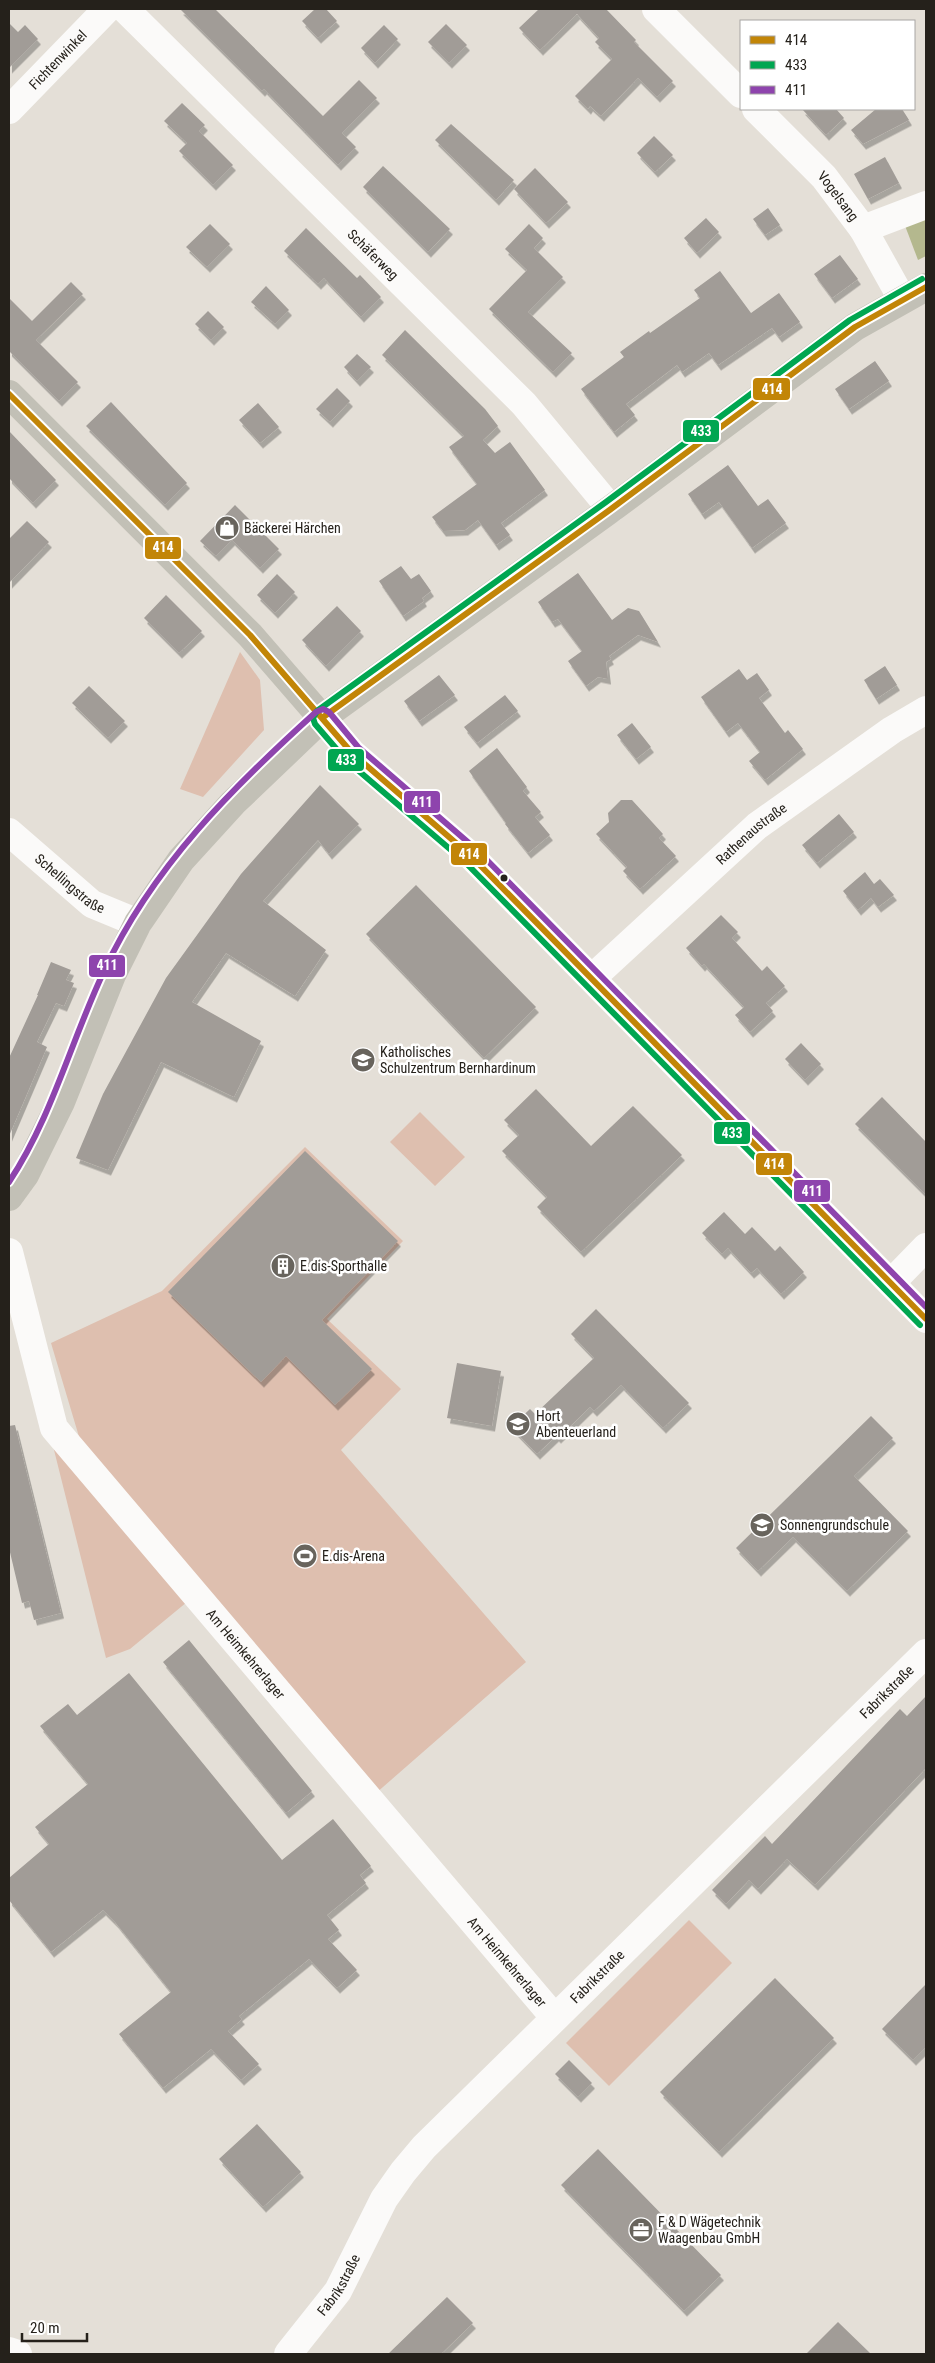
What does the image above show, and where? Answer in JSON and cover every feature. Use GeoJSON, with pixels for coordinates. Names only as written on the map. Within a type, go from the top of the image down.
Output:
{"type":"FeatureCollection","features":[{"type":"Feature","properties":{"kind":"main road"},"geometry":{"type":"LineString","coordinates":[[9,1198],[25,1174],[61,1102],[112,975],[138,923],[162,886],[209,828],[322,718],[611,509],[855,327],[926,287]]}},
{"type":"Feature","properties":{"kind":"main road"},"geometry":{"type":"LineString","coordinates":[[9,394],[250,635],[322,718]]}},
{"type":"Feature","properties":{"kind":"street","name":"Fichtenwinkel"},"geometry":{"type":"LineString","coordinates":[[9,110],[107,9]]}},
{"type":"Feature","properties":{"kind":"street","name":"Schäferweg"},"geometry":{"type":"LineString","coordinates":[[125,9],[524,404],[611,509]]}},
{"type":"Feature","properties":{"kind":"street"},"geometry":{"type":"LineString","coordinates":[[656,9],[740,93]]}},
{"type":"Feature","properties":{"kind":"street","name":"Vogelsang"},"geometry":{"type":"LineString","coordinates":[[757,110],[824,177],[863,229],[902,299]]}},
{"type":"Feature","properties":{"kind":"street"},"geometry":{"type":"LineString","coordinates":[[863,229],[926,205]]}},
{"type":"Feature","properties":{"kind":"street","name":"Rathenaustraße"},"geometry":{"type":"LineString","coordinates":[[592,978],[757,826],[892,730],[926,710]]}},
{"type":"Feature","properties":{"kind":"street"},"geometry":{"type":"LineString","coordinates":[[322,718],[352,753],[471,856],[926,1319]]}},
{"type":"Feature","properties":{"kind":"street","name":"Schellingstraße"},"geometry":{"type":"LineString","coordinates":[[9,832],[92,904],[138,923]]}},
{"type":"Feature","properties":{"kind":"street"},"geometry":{"type":"LineString","coordinates":[[891,1284],[926,1247]]}},
{"type":"Feature","properties":{"kind":"street","name":"Am Heimkehrerlager"},"geometry":{"type":"LineString","coordinates":[[9,1252],[54,1428],[554,2017]]}},
{"type":"Feature","properties":{"kind":"street","name":"Fabrikstraße"},"geometry":{"type":"LineString","coordinates":[[288,2354],[338,2291],[384,2199],[402,2172],[424,2147],[926,1653]]}},
{"type":"Feature","properties":{"kind":"street"},"geometry":{"type":"LineString","coordinates":[[9,2351],[18,2354]]}},
{"type":"Feature","properties":{"kind":"shaded area"},"geometry":{"type":"Polygon","coordinates":[[[926,214],[926,256],[918,260],[904,223],[926,214]]]}},
{"type":"Feature","properties":{"kind":"shaded area"},"geometry":{"type":"Polygon","coordinates":[[[240,652],[260,680],[264,730],[203,797],[180,789],[240,652]]]}},
{"type":"Feature","properties":{"kind":"shaded area"},"geometry":{"type":"Polygon","coordinates":[[[420,1112],[465,1157],[435,1186],[390,1142],[420,1112]]]}},
{"type":"Feature","properties":{"kind":"shaded area","name":"E.dis-Arena"},"geometry":{"type":"Polygon","coordinates":[[[305,1147],[403,1241],[327,1319],[401,1389],[341,1450],[526,1662],[375,1794],[80,1440],[51,1343],[162,1291],[305,1147]]]}},
{"type":"Feature","properties":{"kind":"shaded area"},"geometry":{"type":"Polygon","coordinates":[[[53,1446],[187,1602],[130,1649],[106,1658],[53,1446]]]}},
{"type":"Feature","properties":{"kind":"shaded area"},"geometry":{"type":"Polygon","coordinates":[[[689,1920],[732,1963],[609,2086],[566,2043],[689,1920]]]}},
{"type":"Feature","properties":{"kind":"building"},"geometry":{"type":"Polygon","coordinates":[[[180,9],[215,9],[323,116],[359,80],[377,98],[342,133],[356,147],[338,165],[264,89],[262,91],[180,9]]]}},
{"type":"Feature","properties":{"kind":"building"},"geometry":{"type":"Polygon","coordinates":[[[315,9],[326,9],[337,21],[318,38],[302,21],[315,9]]]}},
{"type":"Feature","properties":{"kind":"building"},"geometry":{"type":"Polygon","coordinates":[[[539,9],[606,9],[636,40],[634,42],[673,81],[657,97],[638,78],[601,116],[590,106],[588,109],[575,96],[612,59],[595,42],[599,38],[577,14],[540,50],[519,28],[539,9]]]}},
{"type":"Feature","properties":{"kind":"building"},"geometry":{"type":"Polygon","coordinates":[[[9,23],[18,32],[25,25],[38,39],[9,68],[9,23]]]}},
{"type":"Feature","properties":{"kind":"building"},"geometry":{"type":"Polygon","coordinates":[[[446,24],[467,45],[449,63],[428,42],[446,24]]]}},
{"type":"Feature","properties":{"kind":"building"},"geometry":{"type":"Polygon","coordinates":[[[384,25],[398,39],[375,63],[361,48],[384,25]]]}},
{"type":"Feature","properties":{"kind":"building"},"geometry":{"type":"Polygon","coordinates":[[[182,103],[205,125],[199,131],[233,165],[213,185],[179,151],[187,143],[164,121],[182,103]]]}},
{"type":"Feature","properties":{"kind":"building"},"geometry":{"type":"Polygon","coordinates":[[[803,110],[837,110],[844,118],[826,135],[803,110]]]}},
{"type":"Feature","properties":{"kind":"building"},"geometry":{"type":"Polygon","coordinates":[[[875,110],[903,110],[909,120],[863,144],[851,130],[875,110]]]}},
{"type":"Feature","properties":{"kind":"building"},"geometry":{"type":"Polygon","coordinates":[[[451,124],[514,180],[496,200],[435,140],[451,124]]]}},
{"type":"Feature","properties":{"kind":"building"},"geometry":{"type":"Polygon","coordinates":[[[654,136],[673,155],[655,172],[637,153],[654,136]]]}},
{"type":"Feature","properties":{"kind":"building"},"geometry":{"type":"Polygon","coordinates":[[[885,157],[899,183],[868,199],[854,174],[885,157]]]}},
{"type":"Feature","properties":{"kind":"building"},"geometry":{"type":"Polygon","coordinates":[[[383,166],[450,229],[428,252],[363,187],[383,166]]]}},
{"type":"Feature","properties":{"kind":"building"},"geometry":{"type":"Polygon","coordinates":[[[535,168],[568,202],[546,223],[514,189],[535,168]]]}},
{"type":"Feature","properties":{"kind":"building"},"geometry":{"type":"Polygon","coordinates":[[[768,208],[780,225],[765,235],[753,219],[768,208]]]}},
{"type":"Feature","properties":{"kind":"building"},"geometry":{"type":"Polygon","coordinates":[[[706,218],[719,232],[697,253],[684,238],[706,218]]]}},
{"type":"Feature","properties":{"kind":"building"},"geometry":{"type":"Polygon","coordinates":[[[210,224],[230,244],[207,267],[186,247],[210,224]]]}},
{"type":"Feature","properties":{"kind":"building"},"geometry":{"type":"Polygon","coordinates":[[[529,224],[543,238],[534,248],[563,277],[528,312],[572,353],[553,372],[489,309],[527,270],[505,249],[529,224]]]}},
{"type":"Feature","properties":{"kind":"building"},"geometry":{"type":"Polygon","coordinates":[[[306,228],[357,278],[360,275],[381,297],[361,317],[324,278],[318,284],[284,251],[306,228]]]}},
{"type":"Feature","properties":{"kind":"building"},"geometry":{"type":"Polygon","coordinates":[[[840,255],[858,279],[832,298],[814,274],[840,255]]]}},
{"type":"Feature","properties":{"kind":"building"},"geometry":{"type":"Polygon","coordinates":[[[720,271],[751,313],[779,293],[800,322],[779,337],[772,328],[718,365],[709,353],[682,372],[677,365],[626,404],[635,415],[614,432],[581,389],[624,357],[620,352],[700,298],[694,290],[720,271]]]}},
{"type":"Feature","properties":{"kind":"building"},"geometry":{"type":"Polygon","coordinates":[[[71,282],[83,294],[36,340],[78,382],[59,401],[9,351],[9,298],[32,321],[71,282]]]}},
{"type":"Feature","properties":{"kind":"building"},"geometry":{"type":"Polygon","coordinates":[[[266,286],[289,310],[275,324],[251,302],[266,286]]]}},
{"type":"Feature","properties":{"kind":"building"},"geometry":{"type":"Polygon","coordinates":[[[208,311],[224,327],[211,340],[195,324],[208,311]]]}},
{"type":"Feature","properties":{"kind":"building"},"geometry":{"type":"Polygon","coordinates":[[[405,330],[485,409],[498,426],[483,440],[495,453],[510,442],[545,490],[501,523],[510,535],[496,545],[478,520],[465,530],[443,531],[432,517],[477,484],[449,447],[464,436],[382,355],[405,330]]]}},
{"type":"Feature","properties":{"kind":"building"},"geometry":{"type":"Polygon","coordinates":[[[357,354],[371,367],[357,381],[344,367],[357,354]]]}},
{"type":"Feature","properties":{"kind":"building"},"geometry":{"type":"Polygon","coordinates":[[[875,361],[889,381],[849,409],[835,389],[875,361]]]}},
{"type":"Feature","properties":{"kind":"building"},"geometry":{"type":"Polygon","coordinates":[[[337,388],[350,401],[330,422],[316,409],[337,388]]]}},
{"type":"Feature","properties":{"kind":"building"},"geometry":{"type":"Polygon","coordinates":[[[111,402],[187,483],[165,505],[86,426],[111,402]]]}},
{"type":"Feature","properties":{"kind":"building"},"geometry":{"type":"Polygon","coordinates":[[[258,403],[279,427],[260,443],[239,420],[258,403]]]}},
{"type":"Feature","properties":{"kind":"building"},"geometry":{"type":"Polygon","coordinates":[[[9,431],[56,480],[33,503],[9,478],[9,431]]]}},
{"type":"Feature","properties":{"kind":"building"},"geometry":{"type":"Polygon","coordinates":[[[728,465],[758,506],[768,499],[786,523],[752,548],[719,502],[702,514],[688,494],[728,465]]]}},
{"type":"Feature","properties":{"kind":"building"},"geometry":{"type":"Polygon","coordinates":[[[235,505],[279,549],[260,568],[232,540],[216,556],[200,541],[235,505]]]}},
{"type":"Feature","properties":{"kind":"building"},"geometry":{"type":"Polygon","coordinates":[[[27,521],[49,542],[9,583],[9,539],[27,521]]]}},
{"type":"Feature","properties":{"kind":"building"},"geometry":{"type":"Polygon","coordinates":[[[401,566],[411,579],[419,574],[431,591],[422,598],[424,601],[403,616],[379,581],[401,566]]]}},
{"type":"Feature","properties":{"kind":"building"},"geometry":{"type":"Polygon","coordinates":[[[578,573],[612,620],[628,608],[639,611],[658,642],[638,635],[609,656],[611,659],[606,662],[608,679],[598,677],[586,686],[568,661],[582,651],[558,619],[552,622],[538,602],[578,573]]]}},
{"type":"Feature","properties":{"kind":"building"},"geometry":{"type":"Polygon","coordinates":[[[277,574],[295,592],[275,613],[257,595],[277,574]]]}},
{"type":"Feature","properties":{"kind":"building"},"geometry":{"type":"Polygon","coordinates":[[[166,595],[202,631],[179,653],[144,618],[166,595]]]}},
{"type":"Feature","properties":{"kind":"building"},"geometry":{"type":"Polygon","coordinates":[[[337,606],[361,631],[326,666],[302,640],[337,606]]]}},
{"type":"Feature","properties":{"kind":"building"},"geometry":{"type":"Polygon","coordinates":[[[885,666],[897,685],[876,699],[864,680],[885,666]]]}},
{"type":"Feature","properties":{"kind":"building"},"geometry":{"type":"Polygon","coordinates":[[[739,669],[747,680],[757,673],[769,690],[759,698],[785,733],[788,730],[803,749],[765,780],[749,761],[760,752],[738,723],[726,732],[701,697],[739,669]]]}},
{"type":"Feature","properties":{"kind":"building"},"geometry":{"type":"Polygon","coordinates":[[[439,675],[455,695],[419,721],[404,701],[439,675]]]}},
{"type":"Feature","properties":{"kind":"building"},"geometry":{"type":"Polygon","coordinates":[[[89,686],[125,721],[108,738],[72,703],[89,686]]]}},
{"type":"Feature","properties":{"kind":"building"},"geometry":{"type":"Polygon","coordinates":[[[505,695],[518,711],[477,743],[464,727],[505,695]]]}},
{"type":"Feature","properties":{"kind":"building"},"geometry":{"type":"Polygon","coordinates":[[[632,723],[651,747],[636,759],[617,735],[632,723]]]}},
{"type":"Feature","properties":{"kind":"building"},"geometry":{"type":"Polygon","coordinates":[[[497,748],[527,787],[523,791],[541,812],[535,817],[550,835],[528,853],[505,824],[469,771],[497,748]]]}},
{"type":"Feature","properties":{"kind":"building"},"geometry":{"type":"Polygon","coordinates":[[[320,785],[359,824],[329,854],[318,840],[263,901],[326,950],[295,996],[226,953],[192,1002],[261,1041],[234,1097],[161,1062],[108,1170],[76,1158],[103,1094],[166,978],[241,874],[320,785]]]}},
{"type":"Feature","properties":{"kind":"building"},"geometry":{"type":"Polygon","coordinates":[[[621,800],[632,800],[663,834],[659,838],[676,856],[640,889],[623,871],[627,867],[596,834],[609,822],[608,813],[621,800]]]}},
{"type":"Feature","properties":{"kind":"building"},"geometry":{"type":"Polygon","coordinates":[[[839,814],[854,832],[817,863],[802,845],[839,814]]]}},
{"type":"Feature","properties":{"kind":"building"},"geometry":{"type":"Polygon","coordinates":[[[865,872],[874,884],[880,879],[894,895],[878,907],[871,898],[858,910],[843,891],[865,872]]]}},
{"type":"Feature","properties":{"kind":"building"},"geometry":{"type":"Polygon","coordinates":[[[416,885],[536,1007],[484,1058],[366,934],[416,885]]]}},
{"type":"Feature","properties":{"kind":"building"},"geometry":{"type":"Polygon","coordinates":[[[721,915],[738,932],[732,938],[762,971],[767,966],[785,986],[766,1003],[773,1011],[750,1032],[735,1015],[744,1007],[704,964],[702,966],[686,948],[721,915]]]}},
{"type":"Feature","properties":{"kind":"building"},"geometry":{"type":"Polygon","coordinates":[[[51,962],[71,970],[66,980],[74,983],[64,1006],[56,1003],[37,1042],[47,1047],[9,1136],[9,1058],[51,962]]]}},
{"type":"Feature","properties":{"kind":"building"},"geometry":{"type":"Polygon","coordinates":[[[801,1043],[821,1064],[805,1080],[785,1059],[801,1043]]]}},
{"type":"Feature","properties":{"kind":"building"},"geometry":{"type":"Polygon","coordinates":[[[536,1089],[591,1146],[633,1106],[682,1155],[581,1252],[537,1207],[547,1197],[502,1151],[519,1135],[504,1120],[536,1089]]]}},
{"type":"Feature","properties":{"kind":"building"},"geometry":{"type":"Polygon","coordinates":[[[882,1097],[926,1142],[926,1195],[855,1124],[882,1097]]]}},
{"type":"Feature","properties":{"kind":"building","name":"E.dis-Sporthalle"},"geometry":{"type":"Polygon","coordinates":[[[305,1151],[398,1241],[322,1320],[372,1369],[335,1405],[286,1356],[261,1382],[168,1292],[305,1151]]]}},
{"type":"Feature","properties":{"kind":"building"},"geometry":{"type":"Polygon","coordinates":[[[724,1212],[745,1234],[752,1227],[775,1251],[780,1246],[804,1272],[781,1294],[757,1268],[751,1273],[728,1248],[722,1254],[702,1233],[724,1212]]]}},
{"type":"Feature","properties":{"kind":"building"},"geometry":{"type":"Polygon","coordinates":[[[596,1309],[689,1403],[663,1428],[621,1385],[594,1411],[590,1407],[558,1438],[556,1436],[537,1454],[511,1427],[530,1409],[535,1414],[594,1358],[571,1334],[596,1309]]]}},
{"type":"Feature","properties":{"kind":"building"},"geometry":{"type":"Polygon","coordinates":[[[457,1363],[501,1371],[492,1426],[447,1418],[457,1363]]]}},
{"type":"Feature","properties":{"kind":"building"},"geometry":{"type":"Polygon","coordinates":[[[871,1416],[893,1438],[854,1476],[908,1531],[847,1591],[793,1537],[758,1571],[736,1548],[871,1416]]]}},
{"type":"Feature","properties":{"kind":"building"},"geometry":{"type":"Polygon","coordinates":[[[15,1425],[61,1613],[34,1620],[29,1601],[22,1603],[9,1548],[9,1426],[15,1425]]]}},
{"type":"Feature","properties":{"kind":"building"},"geometry":{"type":"Polygon","coordinates":[[[189,1640],[312,1791],[286,1813],[163,1662],[189,1640]]]}},
{"type":"Feature","properties":{"kind":"building"},"geometry":{"type":"Polygon","coordinates":[[[129,1673],[282,1860],[333,1819],[371,1866],[360,1875],[366,1883],[327,1915],[339,1930],[328,1939],[357,1970],[337,1988],[309,1959],[239,2016],[242,2019],[228,2031],[259,2064],[241,2080],[211,2049],[163,2088],[119,2034],[171,1992],[115,1922],[103,1910],[51,1952],[9,1900],[9,1878],[49,1844],[35,1827],[88,1784],[40,1726],[68,1704],[77,1715],[129,1673]]]}},
{"type":"Feature","properties":{"kind":"building"},"geometry":{"type":"Polygon","coordinates":[[[926,1696],[926,1768],[815,1885],[787,1859],[758,1889],[749,1880],[726,1904],[712,1890],[765,1836],[772,1844],[900,1709],[907,1716],[926,1696]]]}},
{"type":"Feature","properties":{"kind":"building"},"geometry":{"type":"Polygon","coordinates":[[[775,1978],[834,2038],[719,2152],[660,2092],[775,1978]]]}},
{"type":"Feature","properties":{"kind":"building"},"geometry":{"type":"Polygon","coordinates":[[[926,1984],[926,2047],[913,2060],[882,2029],[926,1984]]]}},
{"type":"Feature","properties":{"kind":"building"},"geometry":{"type":"Polygon","coordinates":[[[569,2060],[592,2083],[578,2097],[555,2074],[569,2060]]]}},
{"type":"Feature","properties":{"kind":"building"},"geometry":{"type":"Polygon","coordinates":[[[257,2124],[301,2172],[263,2207],[219,2159],[257,2124]]]}},
{"type":"Feature","properties":{"kind":"building","name":"F & D Wägetechnik Waagenbau GmbH"},"geometry":{"type":"Polygon","coordinates":[[[598,2149],[721,2275],[684,2311],[561,2185],[598,2149]]]}},
{"type":"Feature","properties":{"kind":"building"},"geometry":{"type":"Polygon","coordinates":[[[447,2297],[473,2323],[441,2354],[388,2354],[447,2297]]]}},
{"type":"Feature","properties":{"kind":"building"},"geometry":{"type":"Polygon","coordinates":[[[838,2322],[871,2354],[806,2354],[838,2322]]]}},
{"type":"Feature","properties":{"kind":"transit line","name":"433"},"geometry":{"type":"LineString","coordinates":[[920,1325],[465,862],[346,760],[315,724],[313,718],[317,711],[606,502],[850,320],[922,279]]}},
{"type":"Feature","properties":{"kind":"transit line","name":"414"},"geometry":{"type":"LineString","coordinates":[[322,718],[611,509],[855,327],[926,287]]}},
{"type":"Feature","properties":{"kind":"transit line","name":"414"},"geometry":{"type":"LineString","coordinates":[[9,394],[250,635],[352,753],[471,856],[926,1319]]}},
{"type":"Feature","properties":{"kind":"transit line","name":"411"},"geometry":{"type":"LineString","coordinates":[[9,1182],[24,1157],[49,1105],[104,971],[123,933],[146,897],[170,863],[225,799],[285,740],[316,712],[323,709],[329,712],[358,747],[477,850],[926,1307]]}},
{"type":"Feature","properties":{"kind":"place","name":"Bäckerei Härchen"},"geometry":{"type":"Point","coordinates":[227,528]}},
{"type":"Feature","properties":{"kind":"place","name":"Katholisches Schulzentrum Bernhardinum"},"geometry":{"type":"Point","coordinates":[363,1060]}},
{"type":"Feature","properties":{"kind":"place","name":"E.dis-Sporthalle"},"geometry":{"type":"Point","coordinates":[283,1266]}},
{"type":"Feature","properties":{"kind":"place","name":"Hort Abenteuerland"},"geometry":{"type":"Point","coordinates":[518,1424]}},
{"type":"Feature","properties":{"kind":"place","name":"Sonnengrundschule"},"geometry":{"type":"Point","coordinates":[762,1525]}},
{"type":"Feature","properties":{"kind":"place","name":"E.dis-Arena"},"geometry":{"type":"Point","coordinates":[305,1556]}},
{"type":"Feature","properties":{"kind":"place","name":"F & D Wägetechnik Waagenbau GmbH"},"geometry":{"type":"Point","coordinates":[641,2230]}}]}
